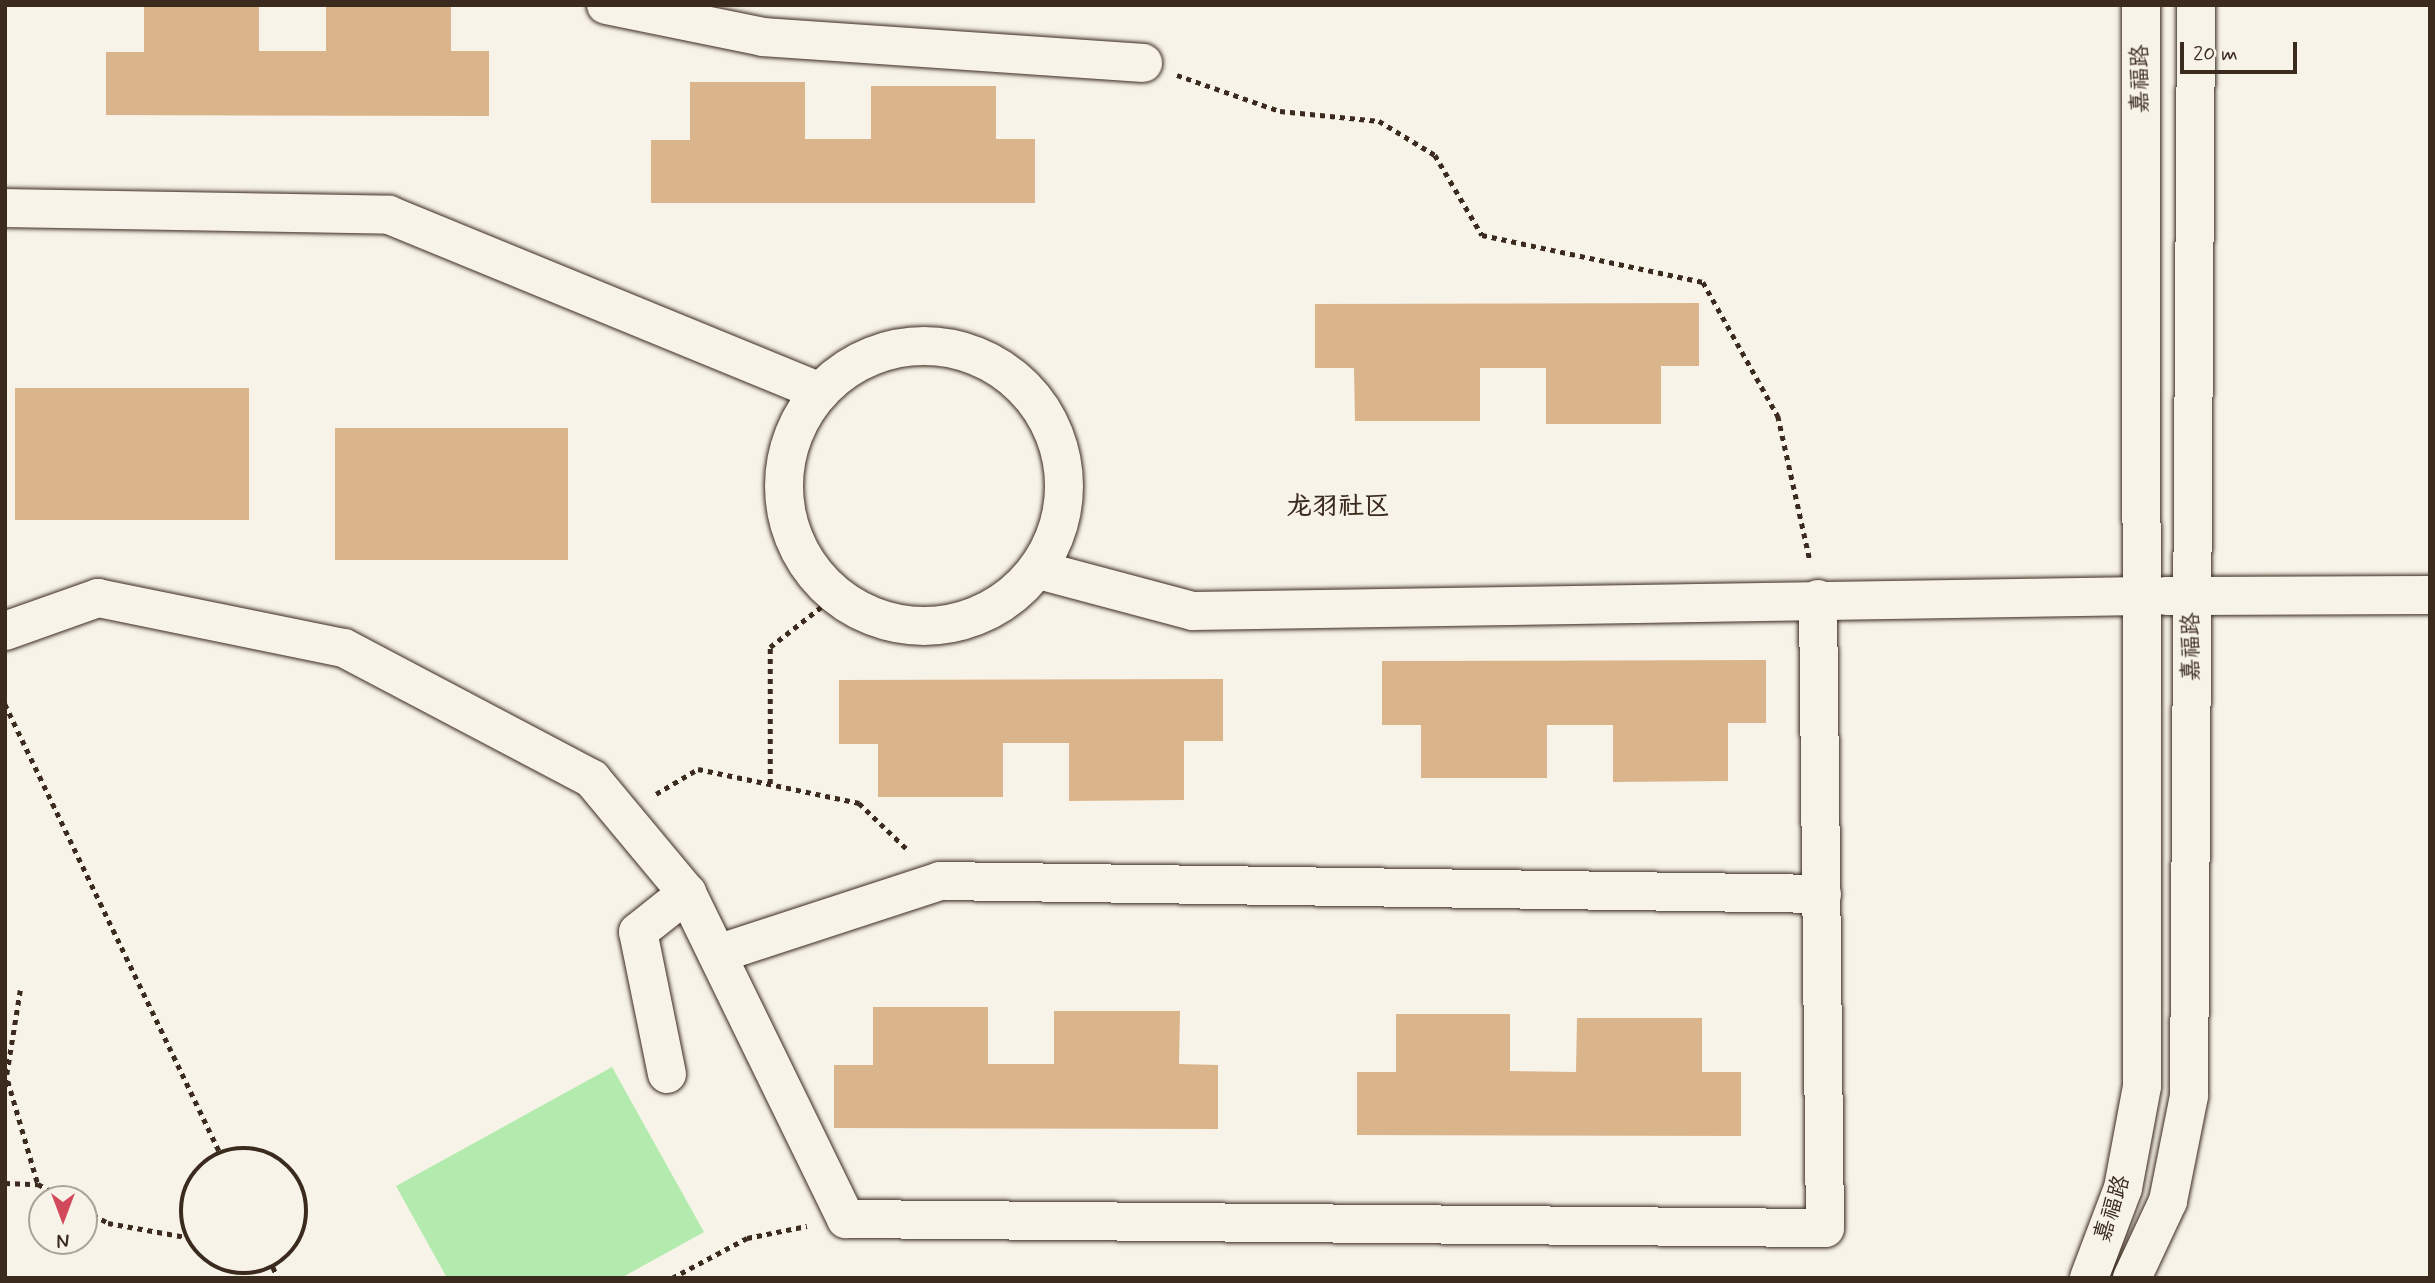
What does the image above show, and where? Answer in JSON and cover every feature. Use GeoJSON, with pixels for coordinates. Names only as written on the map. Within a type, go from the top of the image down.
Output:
{"type":"FeatureCollection","features":[{"type":"Feature","properties":{"kind":"street"},"geometry":{"type":"LineString","coordinates":[[606,5],[763,37],[1143,63]]}},
{"type":"Feature","properties":{"kind":"street","name":"嘉福路"},"geometry":{"type":"LineString","coordinates":[[2089,1278],[2123,1188],[2142,1086],[2144,596],[2141,5]]}},
{"type":"Feature","properties":{"kind":"street","name":"嘉福路"},"geometry":{"type":"LineString","coordinates":[[2132,1278],[2168,1201],[2189,1097],[2196,5]]}},
{"type":"Feature","properties":{"kind":"street"},"geometry":{"type":"LineString","coordinates":[[5,208],[389,215],[820,392]]}},
{"type":"Feature","properties":{"kind":"street"},"geometry":{"type":"LineString","coordinates":[[902,347],[949,347],[994,364],[1031,394],[1056,434],[1066,480],[1060,527],[1039,569],[986,612],[920,628],[875,618],[835,596],[805,562],[787,520],[784,486],[795,430],[820,392],[857,362],[902,347]]}},
{"type":"Feature","properties":{"kind":"street"},"geometry":{"type":"LineString","coordinates":[[1039,569],[1193,611],[1818,599],[2430,596]]}},
{"type":"Feature","properties":{"kind":"street"},"geometry":{"type":"LineString","coordinates":[[5,631],[98,598],[344,648],[592,779],[687,893],[846,1219],[1825,1228],[1818,599]]}},
{"type":"Feature","properties":{"kind":"street"},"geometry":{"type":"LineString","coordinates":[[717,954],[940,881],[1822,894]]}},
{"type":"Feature","properties":{"kind":"street"},"geometry":{"type":"LineString","coordinates":[[667,1074],[638,932],[687,893]]}},
{"type":"Feature","properties":{"kind":"path"},"geometry":{"type":"LineString","coordinates":[[1143,63],[1280,111],[1378,121],[1435,155],[1482,235],[1703,282],[1778,416],[1818,599]]}},
{"type":"Feature","properties":{"kind":"path"},"geometry":{"type":"LineString","coordinates":[[770,785],[770,647],[835,596]]}},
{"type":"Feature","properties":{"kind":"path"},"geometry":{"type":"LineString","coordinates":[[5,704],[220,1153]]}},
{"type":"Feature","properties":{"kind":"path"},"geometry":{"type":"LineString","coordinates":[[621,814],[698,769],[859,803],[940,881]]}},
{"type":"Feature","properties":{"kind":"path"},"geometry":{"type":"LineString","coordinates":[[5,1183],[38,1184],[7,1083],[8,1038],[20,990]]}},
{"type":"Feature","properties":{"kind":"path"},"geometry":{"type":"LineString","coordinates":[[98,1218],[108,1223],[186,1237],[214,1266],[233,1273],[273,1267],[302,1237],[305,1195],[296,1175],[262,1151],[220,1153],[190,1179],[182,1205],[186,1237]]}},
{"type":"Feature","properties":{"kind":"path"},"geometry":{"type":"LineString","coordinates":[[672,1278],[747,1238],[846,1219]]}},
{"type":"Feature","properties":{"kind":"path"},"geometry":{"type":"LineString","coordinates":[[273,1267],[278,1278]]}},
{"type":"Feature","properties":{"kind":"green space"},"geometry":{"type":"Polygon","coordinates":[[[612,1067],[704,1232],[621,1278],[447,1278],[396,1186],[612,1067]]]}},
{"type":"Feature","properties":{"kind":"building"},"geometry":{"type":"Polygon","coordinates":[[[144,5],[259,5],[259,51],[326,51],[326,5],[451,5],[451,51],[489,51],[489,116],[106,115],[106,52],[144,52],[144,5]]]}},
{"type":"Feature","properties":{"kind":"building"},"geometry":{"type":"Polygon","coordinates":[[[690,82],[805,82],[805,139],[871,139],[871,86],[996,86],[996,139],[1035,139],[1035,203],[651,203],[651,140],[690,140],[690,82]]]}},
{"type":"Feature","properties":{"kind":"building"},"geometry":{"type":"Polygon","coordinates":[[[1699,303],[1699,366],[1661,366],[1661,424],[1546,424],[1546,368],[1480,368],[1480,421],[1355,421],[1354,368],[1315,368],[1315,304],[1699,303]]]}},
{"type":"Feature","properties":{"kind":"building"},"geometry":{"type":"Polygon","coordinates":[[[15,388],[249,388],[249,520],[15,520],[15,388]]]}},
{"type":"Feature","properties":{"kind":"building"},"geometry":{"type":"Polygon","coordinates":[[[335,428],[568,428],[568,560],[335,560],[335,428]]]}},
{"type":"Feature","properties":{"kind":"building"},"geometry":{"type":"Polygon","coordinates":[[[1766,660],[1766,723],[1728,723],[1728,781],[1613,782],[1613,725],[1547,725],[1547,778],[1421,778],[1421,725],[1382,725],[1382,661],[1766,660]]]}},
{"type":"Feature","properties":{"kind":"building"},"geometry":{"type":"Polygon","coordinates":[[[1223,679],[1223,741],[1184,741],[1184,800],[1069,801],[1069,743],[1003,743],[1003,797],[878,797],[878,744],[839,744],[839,680],[1223,679]]]}},
{"type":"Feature","properties":{"kind":"building"},"geometry":{"type":"Polygon","coordinates":[[[873,1007],[988,1007],[988,1064],[1054,1064],[1054,1011],[1180,1011],[1179,1064],[1218,1065],[1218,1129],[834,1128],[834,1065],[873,1065],[873,1007]]]}},
{"type":"Feature","properties":{"kind":"building"},"geometry":{"type":"Polygon","coordinates":[[[1396,1014],[1510,1014],[1510,1071],[1576,1072],[1577,1018],[1702,1018],[1702,1072],[1741,1072],[1741,1136],[1357,1135],[1357,1072],[1396,1072],[1396,1014]]]}},
{"type":"Feature","properties":{"kind":"district","name":"龙羽社区"},"geometry":{"type":"Point","coordinates":[1338,508]}}]}
